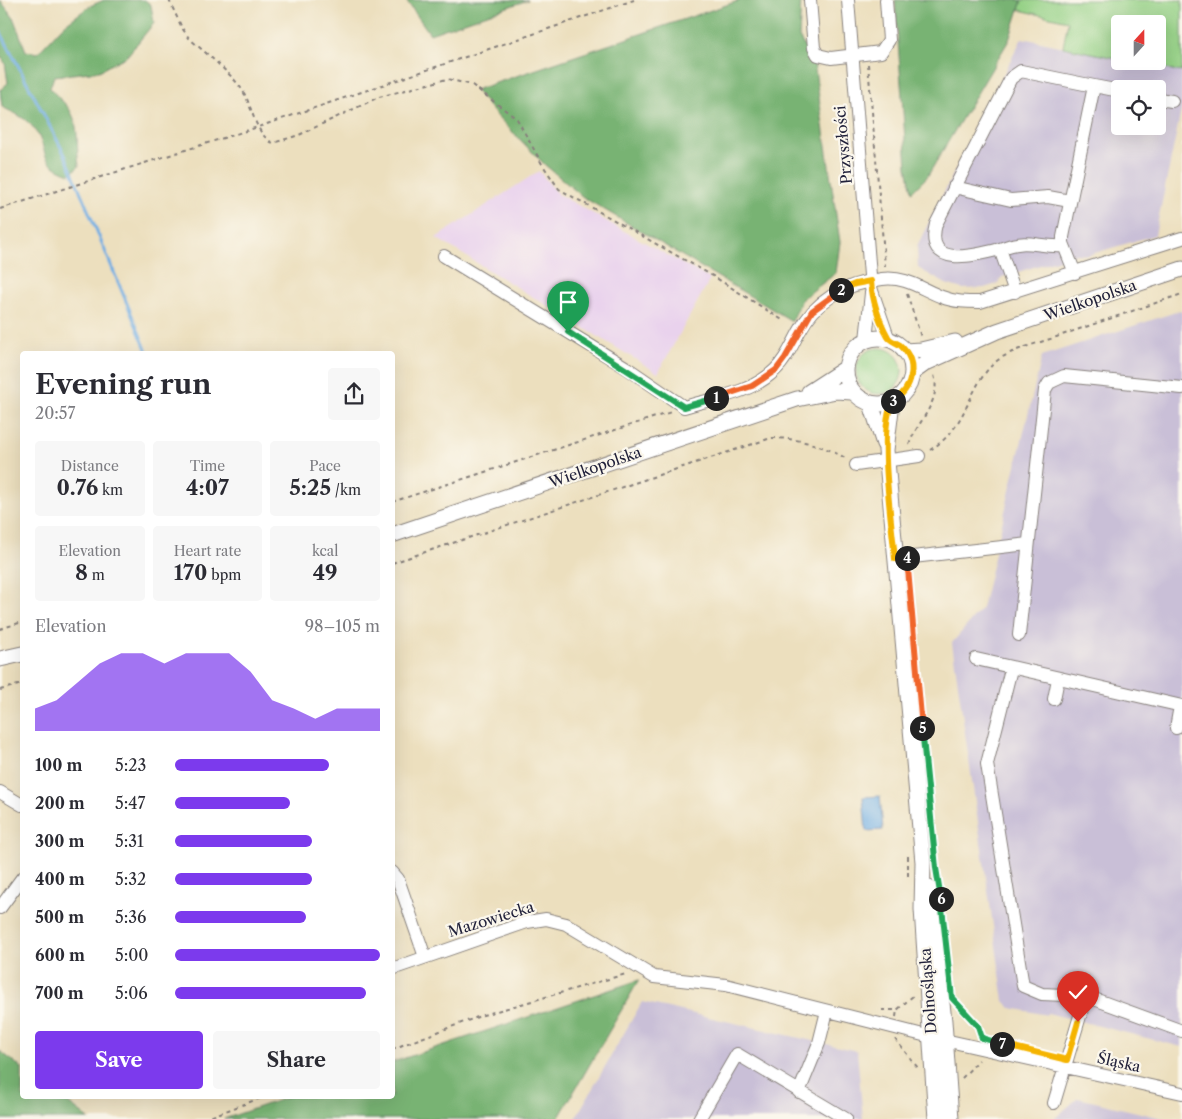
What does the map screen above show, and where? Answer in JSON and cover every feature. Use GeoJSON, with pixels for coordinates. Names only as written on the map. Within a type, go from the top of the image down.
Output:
{"type":"FeatureCollection","features":[{"type":"Feature","properties":{"kind":"main road","name":"Wielkopolska"},"geometry":{"type":"LineString","coordinates":[[904,351],[927,355],[1182,268]]}},
{"type":"Feature","properties":{"kind":"main road"},"geometry":{"type":"LineString","coordinates":[[876,338],[889,340],[904,351],[910,360],[912,373],[907,389],[892,402],[871,404],[852,392],[847,382],[846,368],[851,353],[866,340],[876,338]]}},
{"type":"Feature","properties":{"kind":"main road","name":"Wielkopolska"},"geometry":{"type":"LineString","coordinates":[[912,373],[927,355]]}},
{"type":"Feature","properties":{"kind":"main road","name":"Wielkopolska"},"geometry":{"type":"LineString","coordinates":[[797,399],[846,368]]}},
{"type":"Feature","properties":{"kind":"main road","name":"Wielkopolska"},"geometry":{"type":"LineString","coordinates":[[395,534],[797,399],[836,391],[852,392]]}},
{"type":"Feature","properties":{"kind":"main road","name":"Dolnośląska"},"geometry":{"type":"LineString","coordinates":[[886,456],[892,402]]}},
{"type":"Feature","properties":{"kind":"main road","name":"Dolnośląska"},"geometry":{"type":"LineString","coordinates":[[871,404],[886,456],[922,862],[922,909],[938,1038],[951,1119]]}},
{"type":"Feature","properties":{"kind":"main road"},"geometry":{"type":"LineString","coordinates":[[0,660],[20,655]]}},
{"type":"Feature","properties":{"kind":"main road","name":"Dolnośląska"},"geometry":{"type":"LineString","coordinates":[[936,1119],[938,1038]]}},
{"type":"Feature","properties":{"kind":"street"},"geometry":{"type":"LineString","coordinates":[[810,0],[814,48],[818,55],[824,58],[852,57],[882,52],[889,40],[886,0]]}},
{"type":"Feature","properties":{"kind":"street","name":"Przyszłości"},"geometry":{"type":"LineString","coordinates":[[848,0],[871,285],[866,340]]}},
{"type":"Feature","properties":{"kind":"street"},"geometry":{"type":"LineString","coordinates":[[1064,246],[1018,242],[972,256],[958,257],[946,255],[939,250],[933,235],[936,224],[954,187],[1011,78],[1017,73],[1027,71],[1111,89]]}},
{"type":"Feature","properties":{"kind":"street"},"geometry":{"type":"LineString","coordinates":[[1075,273],[1062,237],[1094,86]]}},
{"type":"Feature","properties":{"kind":"street"},"geometry":{"type":"LineString","coordinates":[[1166,100],[1172,102]]}},
{"type":"Feature","properties":{"kind":"street"},"geometry":{"type":"LineString","coordinates":[[954,187],[1011,200],[1048,197],[1070,202]]}},
{"type":"Feature","properties":{"kind":"street"},"geometry":{"type":"LineString","coordinates":[[444,256],[627,368],[684,407],[735,393],[766,378],[785,358],[804,322],[820,303],[843,289],[898,279],[910,282],[942,297],[964,302],[980,302],[1182,238]]}},
{"type":"Feature","properties":{"kind":"street"},"geometry":{"type":"LineString","coordinates":[[1000,249],[1015,292]]}},
{"type":"Feature","properties":{"kind":"street","name":"Przyszłości"},"geometry":{"type":"LineString","coordinates":[[871,285],[889,340]]}},
{"type":"Feature","properties":{"kind":"street"},"geometry":{"type":"LineString","coordinates":[[1019,635],[1045,390],[1049,383],[1064,376],[1182,388]]}},
{"type":"Feature","properties":{"kind":"street"},"geometry":{"type":"LineString","coordinates":[[856,465],[886,456],[914,457]]}},
{"type":"Feature","properties":{"kind":"street"},"geometry":{"type":"LineString","coordinates":[[895,559],[1028,544]]}},
{"type":"Feature","properties":{"kind":"street"},"geometry":{"type":"LineString","coordinates":[[976,660],[1181,706],[1176,728]]}},
{"type":"Feature","properties":{"kind":"street"},"geometry":{"type":"LineString","coordinates":[[1011,669],[987,764],[1023,986],[1042,994],[1086,996],[1182,1030]]}},
{"type":"Feature","properties":{"kind":"street"},"geometry":{"type":"LineString","coordinates":[[1054,699],[1058,679]]}},
{"type":"Feature","properties":{"kind":"street"},"geometry":{"type":"LineString","coordinates":[[0,792],[20,804]]}},
{"type":"Feature","properties":{"kind":"street"},"geometry":{"type":"LineString","coordinates":[[395,876],[398,879],[425,957]]}},
{"type":"Feature","properties":{"kind":"street"},"geometry":{"type":"LineString","coordinates":[[0,908],[20,881]]}},
{"type":"Feature","properties":{"kind":"street","name":"Mazowiecka"},"geometry":{"type":"LineString","coordinates":[[395,968],[527,922],[546,919],[566,924],[648,974],[663,979],[726,985],[827,1011]]}},
{"type":"Feature","properties":{"kind":"street"},"geometry":{"type":"LineString","coordinates":[[1054,1103],[1061,1074],[1066,1066],[1086,996]]}},
{"type":"Feature","properties":{"kind":"street"},"geometry":{"type":"LineString","coordinates":[[799,1092],[819,1043],[827,1011]]}},
{"type":"Feature","properties":{"kind":"street","name":"Śląska"},"geometry":{"type":"LineString","coordinates":[[827,1011],[1182,1093]]}},
{"type":"Feature","properties":{"kind":"street"},"geometry":{"type":"LineString","coordinates":[[699,1119],[737,1054],[846,1119]]}},
{"type":"Feature","properties":{"kind":"path"},"geometry":{"type":"LineString","coordinates":[[169,0],[182,28],[189,38],[244,92],[258,127],[267,140],[273,143],[299,135],[379,97],[447,79],[472,84],[517,119],[542,164],[559,189],[713,276],[784,320]]}},
{"type":"Feature","properties":{"kind":"path"},"geometry":{"type":"LineString","coordinates":[[0,209],[258,127],[634,0]]}},
{"type":"Feature","properties":{"kind":"path"},"geometry":{"type":"LineString","coordinates":[[870,55],[868,64],[873,139],[884,264],[887,269]]}},
{"type":"Feature","properties":{"kind":"path"},"geometry":{"type":"LineString","coordinates":[[910,282],[907,296],[936,381],[934,400],[912,438],[906,453],[914,457],[941,443],[955,427],[965,413],[984,374],[999,359],[1026,347],[1182,294]]}},
{"type":"Feature","properties":{"kind":"path"},"geometry":{"type":"LineString","coordinates":[[395,501],[684,407]]}},
{"type":"Feature","properties":{"kind":"path"},"geometry":{"type":"LineString","coordinates":[[395,562],[771,438],[791,438],[809,443],[834,452],[856,465]]}},
{"type":"Feature","properties":{"kind":"path"},"geometry":{"type":"LineString","coordinates":[[0,629],[20,623]]}},
{"type":"Feature","properties":{"kind":"path"},"geometry":{"type":"LineString","coordinates":[[0,690],[20,685]]}},
{"type":"Feature","properties":{"kind":"path"},"geometry":{"type":"LineString","coordinates":[[908,854],[908,882]]}},
{"type":"Feature","properties":{"kind":"path"},"geometry":{"type":"LineString","coordinates":[[395,1048],[483,1016],[621,974],[648,974]]}},
{"type":"Feature","properties":{"kind":"path"},"geometry":{"type":"LineString","coordinates":[[882,1010],[897,1010],[916,993]]}},
{"type":"Feature","properties":{"kind":"path"},"geometry":{"type":"LineString","coordinates":[[955,1002],[978,1026],[982,1038],[978,1062],[966,1073],[960,1082]]}},
{"type":"Feature","properties":{"kind":"path"},"geometry":{"type":"LineString","coordinates":[[897,1010],[895,1041],[922,1072]]}},
{"type":"Feature","properties":{"kind":"path"},"geometry":{"type":"LineString","coordinates":[[204,1119],[258,1099]]}},
{"type":"Feature","properties":{"kind":"shaded area"},"geometry":{"type":"Polygon","coordinates":[[[1022,38],[1111,57],[1111,70],[1166,69],[1182,72],[1182,106],[1155,235],[1088,255],[1076,254],[1063,258],[1002,277],[997,284],[984,288],[962,289],[946,284],[918,268],[917,246],[1022,38]]]}},
{"type":"Feature","properties":{"kind":"shaded area"},"geometry":{"type":"Polygon","coordinates":[[[539,171],[558,194],[710,279],[658,373],[436,238],[539,171]]]}},
{"type":"Feature","properties":{"kind":"shaded area"},"geometry":{"type":"Polygon","coordinates":[[[1182,310],[1182,1047],[1048,1013],[1047,1015],[1011,1008],[1004,1001],[952,643],[982,608],[1042,356],[1182,310]]]}},
{"type":"Feature","properties":{"kind":"shaded area"},"geometry":{"type":"Polygon","coordinates":[[[642,1002],[857,1051],[863,1119],[575,1119],[642,1002]]]}},
{"type":"Feature","properties":{"kind":"shaded area"},"geometry":{"type":"Polygon","coordinates":[[[1078,1098],[1166,1119],[1054,1119],[1078,1098]]]}},
{"type":"Feature","properties":{"kind":"green space"},"geometry":{"type":"Polygon","coordinates":[[[0,0],[13,17],[26,51],[38,53],[64,25],[90,6],[104,0],[145,0],[151,5],[154,23],[127,56],[99,71],[54,76],[50,88],[69,109],[76,125],[79,166],[70,174],[60,170],[48,161],[35,130],[28,122],[2,107],[0,90],[8,83],[5,63],[0,55],[0,0]]]}},
{"type":"Feature","properties":{"kind":"green space"},"geometry":{"type":"Polygon","coordinates":[[[406,0],[528,0],[430,34],[406,0]]]}},
{"type":"Feature","properties":{"kind":"green space"},"geometry":{"type":"Polygon","coordinates":[[[741,0],[801,0],[799,37],[814,63],[840,242],[836,273],[802,299],[792,321],[583,197],[544,164],[497,116],[475,90],[741,0]]]}},
{"type":"Feature","properties":{"kind":"green space"},"geometry":{"type":"Polygon","coordinates":[[[895,0],[1022,0],[1009,40],[927,177],[912,192],[907,167],[895,0]]]}},
{"type":"Feature","properties":{"kind":"green space"},"geometry":{"type":"Polygon","coordinates":[[[1022,0],[1182,0],[1182,72],[1166,69],[1166,15],[1111,15],[1111,57],[1063,47],[1068,21],[1019,10],[1022,0]]]}},
{"type":"Feature","properties":{"kind":"green space"},"geometry":{"type":"Polygon","coordinates":[[[879,348],[892,352],[898,358],[902,371],[898,384],[892,390],[879,394],[866,390],[860,384],[856,371],[860,358],[866,352],[879,348]]]}},
{"type":"Feature","properties":{"kind":"green space"},"geometry":{"type":"Polygon","coordinates":[[[639,980],[558,1119],[224,1119],[282,1099],[395,1099],[395,1061],[639,980]]]}},
{"type":"Feature","properties":{"kind":"green space"},"geometry":{"type":"Polygon","coordinates":[[[0,1051],[20,1066],[20,1099],[63,1099],[89,1119],[0,1119],[0,1051]]]}},
{"type":"Feature","properties":{"kind":"water"},"geometry":{"type":"Polygon","coordinates":[[[880,796],[883,830],[866,831],[863,797],[880,796]]]}},
{"type":"Feature","properties":{"kind":"waterway"},"geometry":{"type":"LineString","coordinates":[[0,31],[66,157],[147,351]]}},
{"type":"Feature","properties":{"kind":"route"},"geometry":{"type":"LineString","coordinates":[[568,332],[627,368],[684,407],[735,393],[766,378],[776,370],[785,358],[804,322],[820,303],[843,289],[855,284],[871,281],[883,326],[889,340],[906,352],[912,370],[911,380],[907,389],[892,402],[886,450],[895,559],[907,557],[929,802],[936,868],[944,916],[952,998],[978,1026],[982,1038],[1067,1060],[1078,1022]]}}]}
